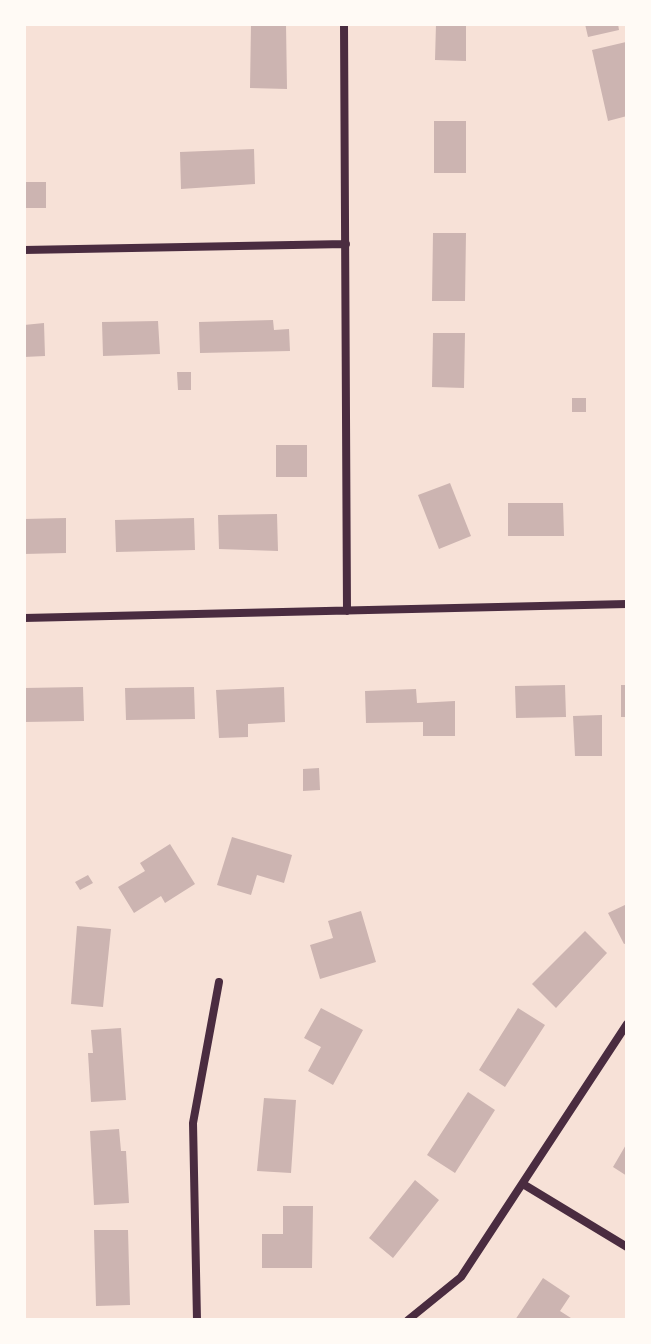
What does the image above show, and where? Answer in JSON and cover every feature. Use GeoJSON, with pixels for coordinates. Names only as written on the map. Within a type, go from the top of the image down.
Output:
{"type":"FeatureCollection","features":[{"type":"Feature","properties":{"kind":"street"},"geometry":{"type":"LineString","coordinates":[[344,24],[347,611]]}},
{"type":"Feature","properties":{"kind":"street"},"geometry":{"type":"LineString","coordinates":[[24,250],[346,244]]}},
{"type":"Feature","properties":{"kind":"street"},"geometry":{"type":"LineString","coordinates":[[24,618],[627,604]]}},
{"type":"Feature","properties":{"kind":"street"},"geometry":{"type":"LineString","coordinates":[[197,1320],[193,1123],[219,982]]}},
{"type":"Feature","properties":{"kind":"street"},"geometry":{"type":"LineString","coordinates":[[408,1320],[461,1277],[627,1024]]}},
{"type":"Feature","properties":{"kind":"street"},"geometry":{"type":"LineString","coordinates":[[523,1184],[627,1247]]}},
{"type":"Feature","properties":{"kind":"building"},"geometry":{"type":"Polygon","coordinates":[[[251,24],[286,24],[287,89],[250,88],[251,24]]]}},
{"type":"Feature","properties":{"kind":"building"},"geometry":{"type":"Polygon","coordinates":[[[436,24],[466,24],[466,61],[435,60],[436,24]]]}},
{"type":"Feature","properties":{"kind":"building"},"geometry":{"type":"Polygon","coordinates":[[[585,24],[618,24],[619,30],[588,37],[585,24]]]}},
{"type":"Feature","properties":{"kind":"building"},"geometry":{"type":"Polygon","coordinates":[[[626,42],[627,116],[608,121],[592,50],[626,42]]]}},
{"type":"Feature","properties":{"kind":"building"},"geometry":{"type":"Polygon","coordinates":[[[434,121],[466,121],[466,173],[434,173],[434,121]]]}},
{"type":"Feature","properties":{"kind":"building"},"geometry":{"type":"Polygon","coordinates":[[[254,149],[255,184],[181,189],[180,152],[254,149]]]}},
{"type":"Feature","properties":{"kind":"building"},"geometry":{"type":"Polygon","coordinates":[[[24,182],[46,182],[46,208],[24,208],[24,182]]]}},
{"type":"Feature","properties":{"kind":"building"},"geometry":{"type":"Polygon","coordinates":[[[433,233],[466,233],[465,301],[432,301],[433,233]]]}},
{"type":"Feature","properties":{"kind":"building"},"geometry":{"type":"Polygon","coordinates":[[[273,320],[274,330],[289,329],[290,351],[200,353],[199,322],[273,320]]]}},
{"type":"Feature","properties":{"kind":"building"},"geometry":{"type":"Polygon","coordinates":[[[158,321],[160,354],[103,356],[102,322],[158,321]]]}},
{"type":"Feature","properties":{"kind":"building"},"geometry":{"type":"Polygon","coordinates":[[[44,323],[45,356],[24,357],[24,325],[44,323]]]}},
{"type":"Feature","properties":{"kind":"building"},"geometry":{"type":"Polygon","coordinates":[[[433,333],[465,333],[464,388],[432,387],[433,333]]]}},
{"type":"Feature","properties":{"kind":"building"},"geometry":{"type":"Polygon","coordinates":[[[177,372],[191,372],[191,390],[178,390],[177,372]]]}},
{"type":"Feature","properties":{"kind":"building"},"geometry":{"type":"Polygon","coordinates":[[[572,398],[586,398],[586,412],[572,412],[572,398]]]}},
{"type":"Feature","properties":{"kind":"building"},"geometry":{"type":"Polygon","coordinates":[[[276,445],[307,445],[307,477],[276,477],[276,445]]]}},
{"type":"Feature","properties":{"kind":"building"},"geometry":{"type":"Polygon","coordinates":[[[450,483],[471,536],[439,549],[418,495],[450,483]]]}},
{"type":"Feature","properties":{"kind":"building"},"geometry":{"type":"Polygon","coordinates":[[[508,503],[563,503],[564,536],[508,536],[508,503]]]}},
{"type":"Feature","properties":{"kind":"building"},"geometry":{"type":"Polygon","coordinates":[[[277,514],[278,551],[219,549],[218,515],[277,514]]]}},
{"type":"Feature","properties":{"kind":"building"},"geometry":{"type":"Polygon","coordinates":[[[66,518],[66,553],[24,554],[24,519],[66,518]]]}},
{"type":"Feature","properties":{"kind":"building"},"geometry":{"type":"Polygon","coordinates":[[[194,518],[195,550],[116,552],[115,520],[194,518]]]}},
{"type":"Feature","properties":{"kind":"building"},"geometry":{"type":"Polygon","coordinates":[[[565,685],[566,717],[516,718],[515,686],[565,685]]]}},
{"type":"Feature","properties":{"kind":"building"},"geometry":{"type":"Polygon","coordinates":[[[621,685],[627,685],[627,717],[621,717],[621,685]]]}},
{"type":"Feature","properties":{"kind":"building"},"geometry":{"type":"Polygon","coordinates":[[[83,687],[84,721],[24,722],[24,688],[83,687]]]}},
{"type":"Feature","properties":{"kind":"building"},"geometry":{"type":"Polygon","coordinates":[[[194,687],[195,719],[126,720],[125,688],[194,687]]]}},
{"type":"Feature","properties":{"kind":"building"},"geometry":{"type":"Polygon","coordinates":[[[284,687],[285,722],[248,724],[248,737],[219,738],[216,690],[284,687]]]}},
{"type":"Feature","properties":{"kind":"building"},"geometry":{"type":"Polygon","coordinates":[[[416,689],[417,703],[455,701],[455,736],[423,736],[423,722],[366,723],[365,691],[416,689]]]}},
{"type":"Feature","properties":{"kind":"building"},"geometry":{"type":"Polygon","coordinates":[[[602,715],[602,756],[575,756],[573,716],[602,715]]]}},
{"type":"Feature","properties":{"kind":"building"},"geometry":{"type":"Polygon","coordinates":[[[319,768],[320,790],[303,791],[303,769],[319,768]]]}},
{"type":"Feature","properties":{"kind":"building"},"geometry":{"type":"Polygon","coordinates":[[[232,837],[292,855],[284,883],[257,875],[251,895],[217,885],[232,837]]]}},
{"type":"Feature","properties":{"kind":"building"},"geometry":{"type":"Polygon","coordinates":[[[170,844],[195,884],[165,903],[161,896],[134,913],[118,887],[145,871],[140,863],[170,844]]]}},
{"type":"Feature","properties":{"kind":"building"},"geometry":{"type":"Polygon","coordinates":[[[88,875],[93,883],[80,890],[75,882],[88,875]]]}},
{"type":"Feature","properties":{"kind":"building"},"geometry":{"type":"Polygon","coordinates":[[[627,904],[627,943],[624,944],[608,913],[627,904]]]}},
{"type":"Feature","properties":{"kind":"building"},"geometry":{"type":"Polygon","coordinates":[[[361,911],[376,962],[320,979],[310,945],[333,938],[328,921],[361,911]]]}},
{"type":"Feature","properties":{"kind":"building"},"geometry":{"type":"Polygon","coordinates":[[[77,926],[111,929],[103,1007],[71,1004],[77,926]]]}},
{"type":"Feature","properties":{"kind":"building"},"geometry":{"type":"Polygon","coordinates":[[[585,931],[607,953],[556,1008],[532,984],[585,931]]]}},
{"type":"Feature","properties":{"kind":"building"},"geometry":{"type":"Polygon","coordinates":[[[321,1008],[363,1030],[333,1085],[308,1071],[321,1047],[304,1038],[321,1008]]]}},
{"type":"Feature","properties":{"kind":"building"},"geometry":{"type":"Polygon","coordinates":[[[518,1008],[545,1025],[505,1087],[479,1070],[518,1008]]]}},
{"type":"Feature","properties":{"kind":"building"},"geometry":{"type":"Polygon","coordinates":[[[121,1028],[126,1100],[91,1102],[88,1053],[93,1053],[91,1030],[121,1028]]]}},
{"type":"Feature","properties":{"kind":"building"},"geometry":{"type":"Polygon","coordinates":[[[468,1092],[495,1110],[455,1173],[427,1155],[468,1092]]]}},
{"type":"Feature","properties":{"kind":"building"},"geometry":{"type":"Polygon","coordinates":[[[264,1098],[296,1100],[291,1173],[257,1171],[264,1098]]]}},
{"type":"Feature","properties":{"kind":"building"},"geometry":{"type":"Polygon","coordinates":[[[119,1129],[121,1151],[126,1151],[129,1203],[94,1205],[90,1131],[119,1129]]]}},
{"type":"Feature","properties":{"kind":"building"},"geometry":{"type":"Polygon","coordinates":[[[627,1143],[627,1176],[613,1167],[627,1143]]]}},
{"type":"Feature","properties":{"kind":"building"},"geometry":{"type":"Polygon","coordinates":[[[415,1180],[439,1200],[393,1258],[369,1238],[415,1180]]]}},
{"type":"Feature","properties":{"kind":"building"},"geometry":{"type":"Polygon","coordinates":[[[283,1206],[313,1206],[312,1268],[262,1268],[262,1234],[283,1234],[283,1206]]]}},
{"type":"Feature","properties":{"kind":"building"},"geometry":{"type":"Polygon","coordinates":[[[94,1230],[128,1230],[130,1305],[96,1306],[94,1230]]]}},
{"type":"Feature","properties":{"kind":"building"},"geometry":{"type":"Polygon","coordinates":[[[543,1278],[570,1296],[560,1311],[574,1320],[515,1320],[543,1278]]]}}]}
